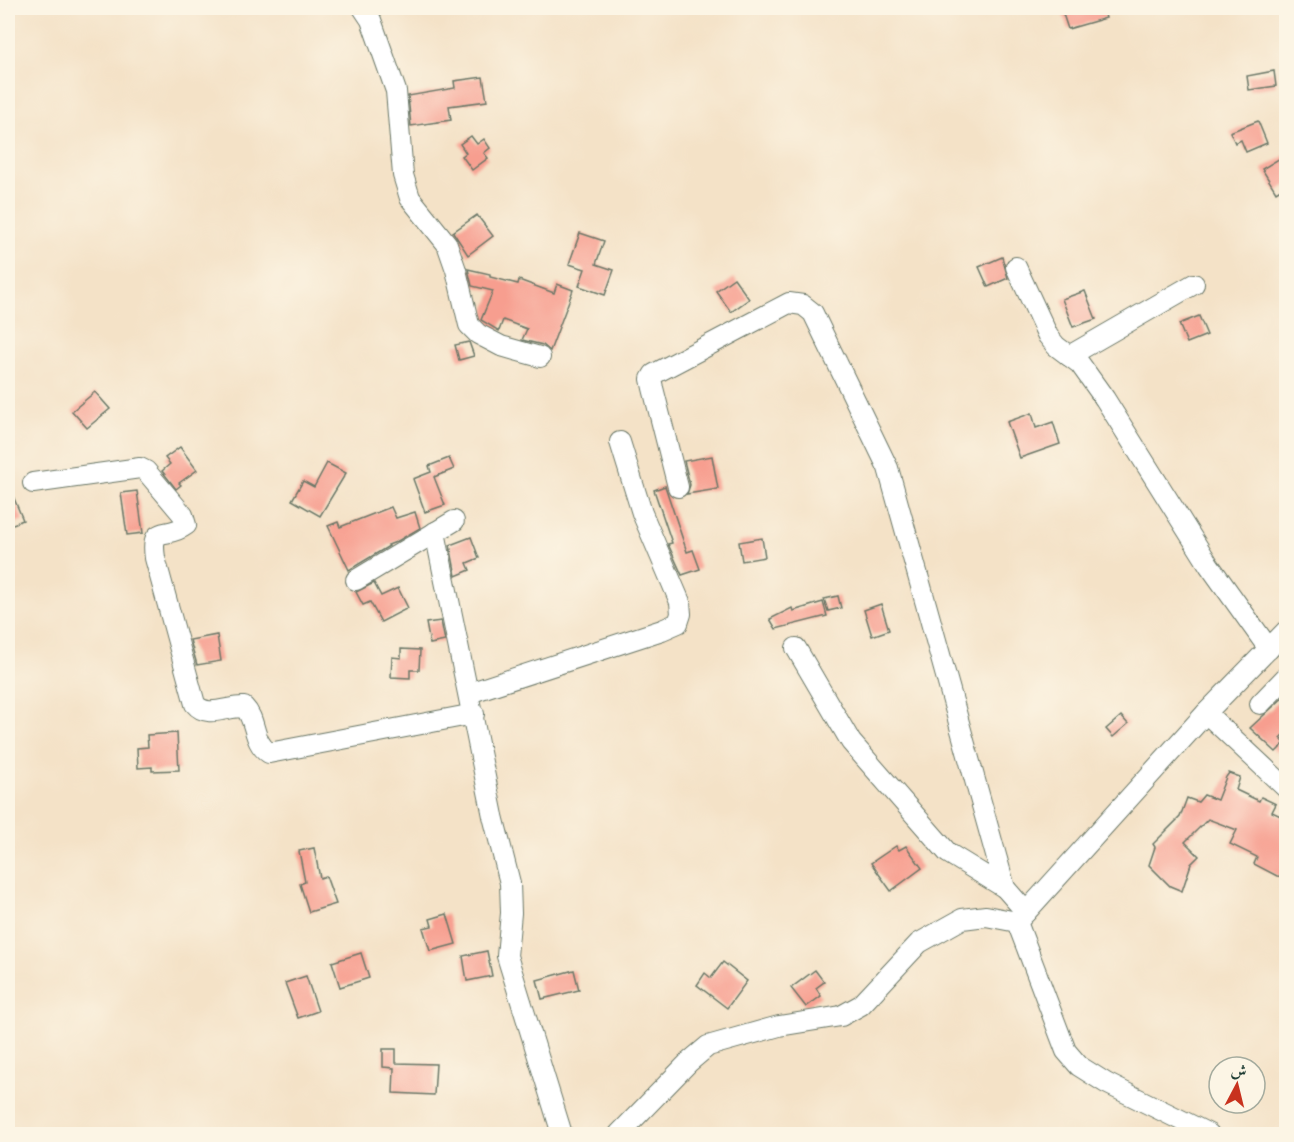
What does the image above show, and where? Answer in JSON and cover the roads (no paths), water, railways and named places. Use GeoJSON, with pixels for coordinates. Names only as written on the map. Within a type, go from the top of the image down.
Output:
{"type":"FeatureCollection","features":[{"type":"Feature","properties":{"kind":"street"},"geometry":{"type":"LineString","coordinates":[[363,8],[371,20],[396,92],[403,175],[410,198],[447,244],[456,270],[469,325],[478,334],[501,346],[540,357]]}},
{"type":"Feature","properties":{"kind":"street"},"geometry":{"type":"LineString","coordinates":[[1016,267],[1048,336],[1056,346],[1080,364],[1105,399],[1209,565],[1269,649]]}},
{"type":"Feature","properties":{"kind":"street"},"geometry":{"type":"LineString","coordinates":[[1069,356],[1194,284]]}},
{"type":"Feature","properties":{"kind":"street"},"geometry":{"type":"LineString","coordinates":[[678,487],[652,388],[651,379],[654,374],[789,303],[803,305],[813,313],[888,468],[1005,888],[1021,917],[1066,1051],[1079,1066],[1106,1083],[1209,1134]]}},
{"type":"Feature","properties":{"kind":"street"},"geometry":{"type":"LineString","coordinates":[[470,693],[678,623],[681,614],[680,602],[642,513],[620,442]]}},
{"type":"Feature","properties":{"kind":"street"},"geometry":{"type":"LineString","coordinates":[[33,483],[140,468],[146,471],[183,515],[186,525],[176,531],[158,536],[154,539],[153,546],[195,704],[203,711],[209,712],[244,707],[249,712],[258,741],[269,753],[474,714]]}},
{"type":"Feature","properties":{"kind":"street"},"geometry":{"type":"LineString","coordinates":[[356,580],[454,521]]}},
{"type":"Feature","properties":{"kind":"street"},"geometry":{"type":"LineString","coordinates":[[435,532],[510,883],[511,913],[507,956],[562,1134]]}},
{"type":"Feature","properties":{"kind":"street"},"geometry":{"type":"LineString","coordinates":[[619,1134],[689,1062],[708,1046],[779,1026],[841,1016],[861,1005],[919,943],[962,919],[986,916],[1021,917],[1206,713],[1287,631]]}},
{"type":"Feature","properties":{"kind":"street"},"geometry":{"type":"LineString","coordinates":[[796,648],[858,751],[948,853],[1005,888]]}},
{"type":"Feature","properties":{"kind":"street"},"geometry":{"type":"LineString","coordinates":[[1260,704],[1287,677]]}},
{"type":"Feature","properties":{"kind":"street"},"geometry":{"type":"LineString","coordinates":[[1206,713],[1287,788]]}}]}
